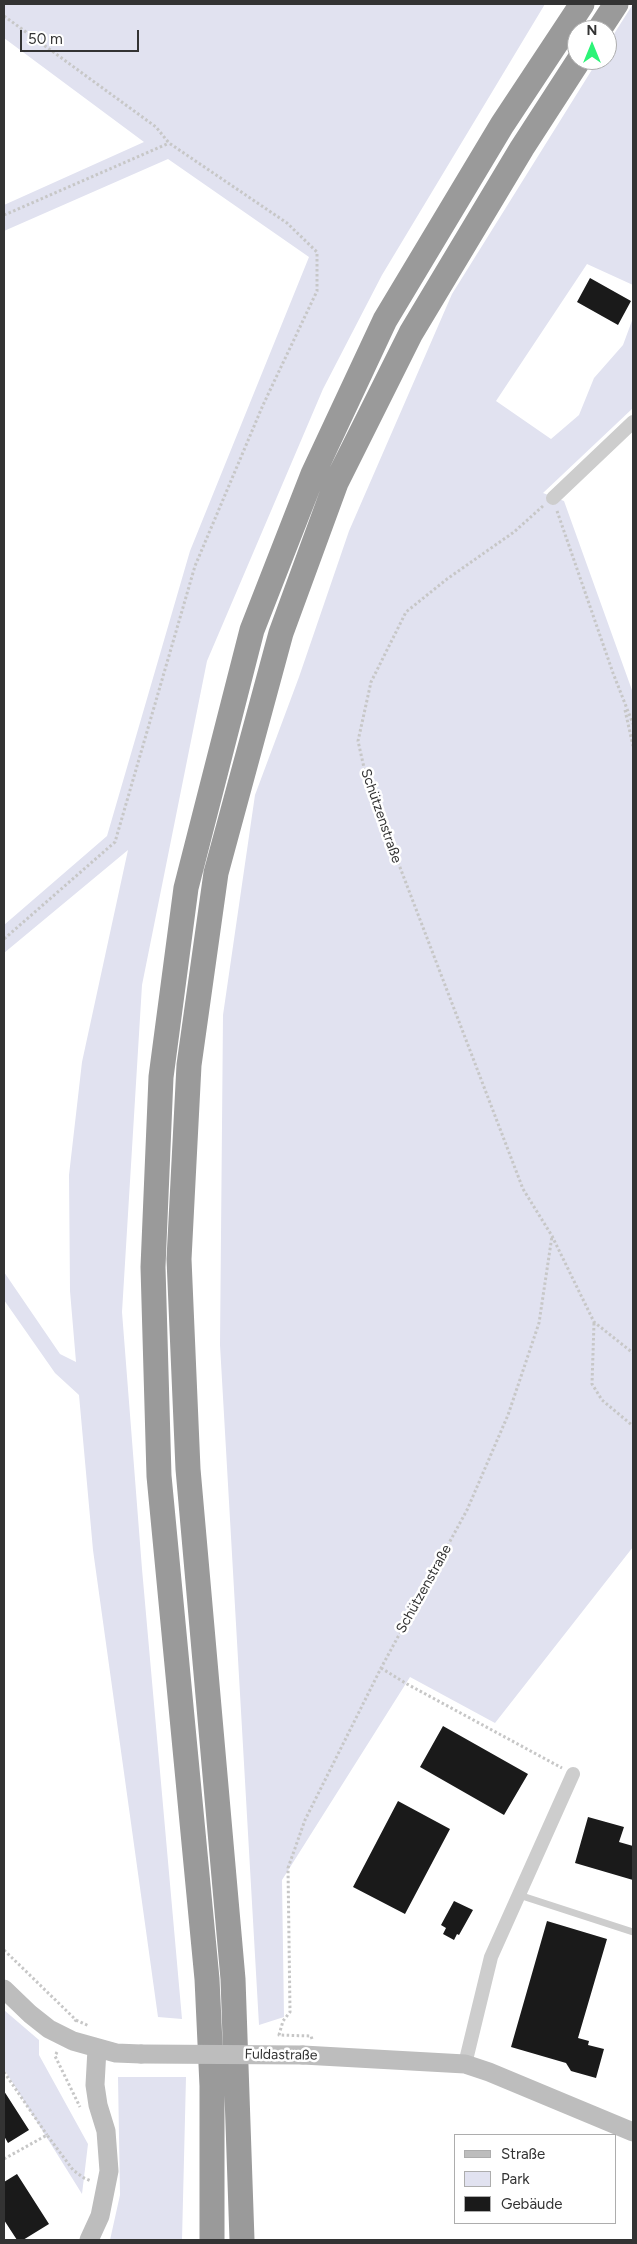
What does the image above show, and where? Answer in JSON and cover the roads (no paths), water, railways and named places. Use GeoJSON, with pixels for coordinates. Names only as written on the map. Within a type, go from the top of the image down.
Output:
{"type":"FeatureCollection","features":[{"type":"Feature","properties":{"kind":"highway"},"geometry":{"type":"LineString","coordinates":[[212,2240],[212,2086],[207,1979],[159,1476],[153,1267],[160,1077],[186,888],[252,630],[313,474],[385,320],[502,125],[582,4]]}},
{"type":"Feature","properties":{"kind":"highway"},"geometry":{"type":"LineString","coordinates":[[606,20],[616,4]]}},
{"type":"Feature","properties":{"kind":"highway"},"geometry":{"type":"LineString","coordinates":[[242,2240],[232,1979],[188,1469],[179,1259],[189,1065],[216,873],[281,633],[336,483],[411,333],[522,148],[573,70]]}},
{"type":"Feature","properties":{"kind":"street"},"geometry":{"type":"LineString","coordinates":[[552,498],[633,422]]}},
{"type":"Feature","properties":{"kind":"street"},"geometry":{"type":"LineString","coordinates":[[465,2064],[491,1957],[573,1774]]}},
{"type":"Feature","properties":{"kind":"street","name":"Fuldastraße"},"geometry":{"type":"LineString","coordinates":[[4,1989],[49,2029],[73,2041],[97,2049],[116,2053],[303,2055],[465,2064],[489,2072],[633,2132]]}},
{"type":"Feature","properties":{"kind":"street"},"geometry":{"type":"LineString","coordinates":[[89,2240],[100,2216],[109,2171],[106,2131],[98,2105],[95,2085],[97,2049]]}},
{"type":"Feature","properties":{"kind":"lane"},"geometry":{"type":"LineString","coordinates":[[519,1896],[633,1932]]}}]}
